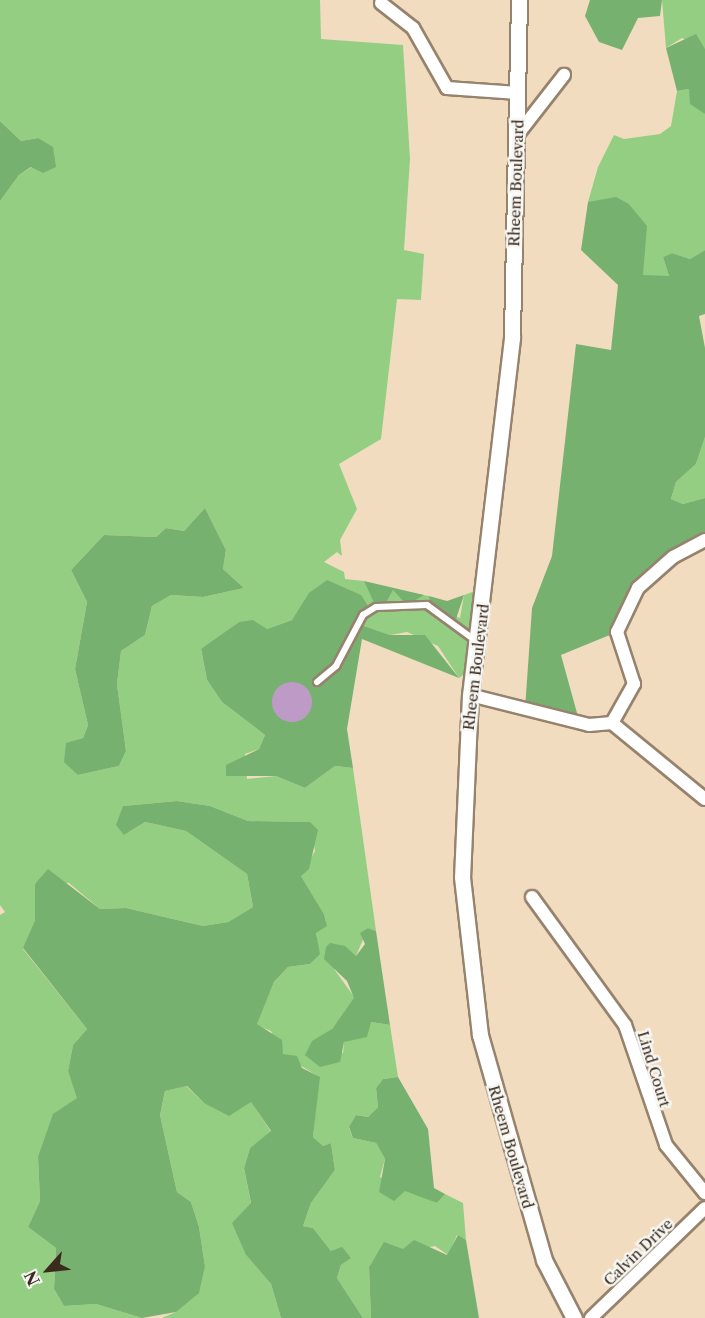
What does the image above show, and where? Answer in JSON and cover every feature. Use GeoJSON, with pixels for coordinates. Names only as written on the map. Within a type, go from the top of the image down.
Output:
{"type":"FeatureCollection","features":[{"type":"Feature","properties":{"kind":"street","name":"Rheem Boulevard"},"geometry":{"type":"LineString","coordinates":[[519,0],[513,338],[470,695],[462,877],[480,1035],[544,1260],[574,1318]]}},
{"type":"Feature","properties":{"kind":"street"},"geometry":{"type":"LineString","coordinates":[[381,3],[413,28],[447,88],[518,93]]}},
{"type":"Feature","properties":{"kind":"street"},"geometry":{"type":"LineString","coordinates":[[518,134],[564,75]]}},
{"type":"Feature","properties":{"kind":"street"},"geometry":{"type":"LineString","coordinates":[[612,723],[634,684],[617,632],[638,588],[673,557],[705,540]]}},
{"type":"Feature","properties":{"kind":"street"},"geometry":{"type":"LineString","coordinates":[[470,695],[589,725],[612,723],[705,799]]}},
{"type":"Feature","properties":{"kind":"street","name":"Lind Court"},"geometry":{"type":"LineString","coordinates":[[532,897],[625,1025],[666,1144],[705,1193]]}},
{"type":"Feature","properties":{"kind":"street","name":"Calvin Drive"},"geometry":{"type":"LineString","coordinates":[[591,1318],[705,1208]]}},
{"type":"Feature","properties":{"kind":"lane"},"geometry":{"type":"LineString","coordinates":[[317,682],[336,666],[363,615],[376,607],[427,605],[476,641]]}},
{"type":"Feature","properties":{"kind":"green space"},"geometry":{"type":"Polygon","coordinates":[[[0,0],[320,0],[321,39],[403,45],[410,159],[404,250],[424,254],[421,300],[397,299],[381,439],[339,464],[357,509],[340,540],[342,556],[337,552],[324,562],[344,572],[345,579],[364,581],[384,606],[392,590],[429,596],[431,606],[460,618],[464,595],[486,587],[473,668],[459,678],[438,646],[407,632],[390,635],[354,623],[370,609],[302,607],[292,620],[267,629],[239,622],[201,650],[207,680],[222,702],[265,735],[259,749],[245,754],[247,779],[276,776],[305,788],[335,766],[353,768],[376,931],[368,928],[356,956],[334,969],[355,998],[332,1029],[343,1054],[344,1042],[371,1022],[390,1025],[398,1077],[383,1079],[376,1088],[378,1107],[368,1117],[356,1115],[349,1128],[353,1138],[376,1143],[385,1159],[380,1177],[437,1203],[445,1194],[463,1203],[466,1240],[457,1235],[448,1255],[435,1246],[375,1257],[369,1267],[371,1318],[363,1318],[337,1278],[341,1265],[351,1257],[331,1251],[313,1228],[303,1226],[311,1203],[335,1170],[331,1143],[323,1146],[313,1137],[319,1077],[282,1054],[271,1031],[256,1025],[274,982],[288,967],[310,964],[319,954],[316,933],[326,922],[324,914],[301,876],[315,851],[310,822],[248,821],[210,806],[177,801],[123,806],[124,835],[145,822],[186,831],[247,874],[253,907],[228,922],[203,926],[126,908],[100,909],[69,883],[35,883],[35,920],[23,949],[87,1029],[73,1045],[68,1071],[78,1098],[38,1157],[40,1201],[28,1227],[56,1248],[54,1289],[64,1306],[96,1304],[142,1318],[0,1318],[0,915],[5,912],[0,905],[0,201],[19,175],[32,167],[38,138],[21,141],[0,121],[0,0]],[[205,508],[184,531],[166,528],[156,537],[104,535],[71,570],[87,602],[75,669],[88,725],[83,738],[66,744],[78,775],[119,766],[126,751],[117,684],[121,651],[145,635],[152,606],[171,595],[203,597],[244,588],[223,569],[226,550],[205,508]]]}},
{"type":"Feature","properties":{"kind":"green space"},"geometry":{"type":"Polygon","coordinates":[[[590,0],[662,0],[660,16],[638,18],[622,50],[599,42],[585,16],[590,0]]]}},
{"type":"Feature","properties":{"kind":"green space"},"geometry":{"type":"Polygon","coordinates":[[[662,0],[705,0],[705,49],[682,38],[666,48],[662,0]]]}},
{"type":"Feature","properties":{"kind":"green space"},"geometry":{"type":"Polygon","coordinates":[[[696,34],[705,49],[705,114],[690,104],[689,89],[677,91],[666,48],[696,34]]]}},
{"type":"Feature","properties":{"kind":"green space"},"geometry":{"type":"Polygon","coordinates":[[[689,89],[705,114],[705,250],[690,259],[672,253],[663,257],[669,276],[657,278],[642,275],[646,226],[629,204],[588,202],[598,167],[614,135],[624,139],[660,134],[671,126],[677,91],[689,89]]]}},
{"type":"Feature","properties":{"kind":"green space"},"geometry":{"type":"Polygon","coordinates":[[[0,121],[21,141],[38,138],[53,147],[56,167],[43,173],[31,167],[19,175],[0,201],[0,121]]]}},
{"type":"Feature","properties":{"kind":"green space"},"geometry":{"type":"Polygon","coordinates":[[[616,197],[629,204],[647,226],[643,275],[669,276],[663,257],[672,253],[690,259],[705,250],[705,314],[699,316],[705,348],[705,437],[696,464],[676,482],[671,499],[683,504],[705,498],[705,540],[638,588],[617,632],[561,655],[577,713],[574,721],[525,709],[532,608],[552,556],[576,344],[611,350],[618,285],[581,250],[588,202],[616,197]]]}},
{"type":"Feature","properties":{"kind":"green space"},"geometry":{"type":"Polygon","coordinates":[[[705,437],[705,498],[683,504],[671,499],[676,482],[696,464],[705,437]]]}},
{"type":"Feature","properties":{"kind":"green space"},"geometry":{"type":"Polygon","coordinates":[[[205,508],[226,550],[223,569],[244,588],[203,597],[171,595],[152,606],[145,635],[121,651],[117,684],[126,751],[119,766],[78,775],[64,762],[66,743],[83,738],[88,725],[75,669],[87,602],[71,570],[104,535],[156,537],[166,528],[184,531],[205,508]]]}},
{"type":"Feature","properties":{"kind":"green space"},"geometry":{"type":"Polygon","coordinates":[[[327,580],[361,595],[370,609],[355,623],[390,635],[425,635],[459,678],[362,639],[347,729],[353,768],[335,766],[305,788],[276,776],[226,776],[226,765],[259,749],[265,735],[222,702],[207,680],[201,649],[239,622],[253,620],[267,629],[292,620],[309,593],[327,580]]]}},
{"type":"Feature","properties":{"kind":"green space"},"geometry":{"type":"Polygon","coordinates":[[[364,581],[424,595],[407,605],[393,590],[384,606],[376,607],[364,581]]]}},
{"type":"Feature","properties":{"kind":"green space"},"geometry":{"type":"Polygon","coordinates":[[[464,595],[454,625],[430,606],[429,596],[447,601],[464,595]]]}},
{"type":"Feature","properties":{"kind":"green space"},"geometry":{"type":"Polygon","coordinates":[[[177,801],[210,806],[248,821],[310,822],[318,830],[309,869],[301,876],[324,914],[327,926],[316,933],[320,954],[310,964],[288,967],[274,982],[257,1024],[282,1040],[283,1054],[297,1056],[302,1068],[320,1077],[313,1137],[323,1146],[331,1143],[335,1170],[311,1203],[303,1226],[313,1228],[331,1251],[342,1247],[351,1258],[341,1265],[337,1278],[363,1318],[281,1318],[271,1284],[246,1255],[232,1223],[251,1203],[244,1168],[250,1148],[271,1131],[251,1102],[229,1116],[204,1103],[187,1086],[165,1091],[160,1115],[177,1192],[191,1202],[199,1227],[205,1266],[199,1293],[176,1312],[142,1318],[96,1304],[64,1306],[54,1289],[56,1248],[28,1227],[40,1201],[38,1157],[53,1114],[77,1098],[68,1071],[73,1045],[87,1029],[23,948],[35,920],[35,884],[48,869],[100,909],[126,908],[203,926],[228,922],[253,907],[247,874],[186,831],[145,822],[124,835],[116,825],[123,806],[177,801]]]}},
{"type":"Feature","properties":{"kind":"green space"},"geometry":{"type":"Polygon","coordinates":[[[368,928],[376,931],[390,1025],[371,1022],[367,1037],[344,1042],[340,1062],[320,1067],[305,1055],[312,1041],[332,1029],[354,998],[347,981],[324,959],[326,947],[330,943],[345,946],[356,956],[365,944],[360,933],[368,928]]]}},
{"type":"Feature","properties":{"kind":"green space"},"geometry":{"type":"Polygon","coordinates":[[[398,1077],[428,1129],[434,1188],[445,1194],[437,1203],[405,1191],[394,1201],[379,1192],[385,1159],[376,1143],[353,1138],[349,1127],[356,1115],[368,1117],[378,1107],[376,1088],[383,1079],[398,1077]]]}},
{"type":"Feature","properties":{"kind":"green space"},"geometry":{"type":"Polygon","coordinates":[[[186,1086],[204,1103],[251,1101],[271,1132],[250,1148],[244,1168],[251,1204],[246,1255],[271,1284],[281,1318],[162,1318],[176,1312],[205,1266],[199,1227],[191,1202],[177,1192],[160,1115],[165,1091],[186,1086]]]}},
{"type":"Feature","properties":{"kind":"green space"},"geometry":{"type":"Polygon","coordinates":[[[458,1235],[466,1240],[479,1318],[371,1318],[369,1267],[384,1242],[403,1249],[414,1240],[447,1255],[458,1235]]]}},
{"type":"Feature","properties":{"kind":"building"},"geometry":{"type":"Polygon","coordinates":[[[292,682],[300,683],[306,688],[311,694],[311,710],[306,716],[300,721],[292,722],[284,721],[278,716],[273,710],[272,702],[273,694],[278,688],[284,683],[292,682]]]}}]}
